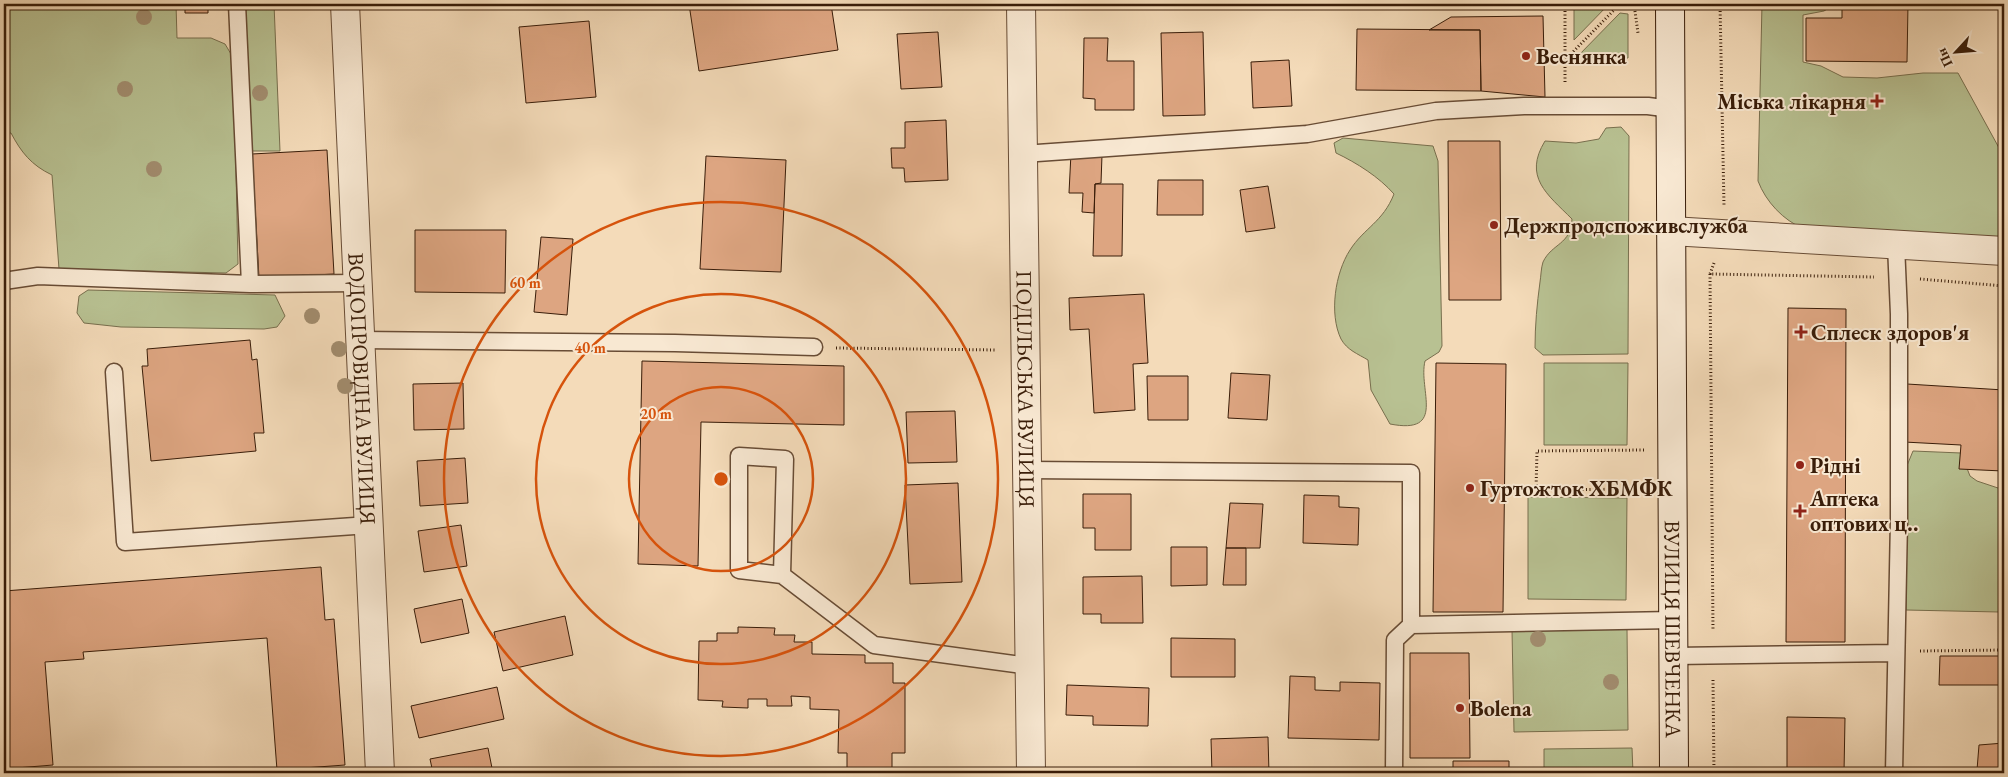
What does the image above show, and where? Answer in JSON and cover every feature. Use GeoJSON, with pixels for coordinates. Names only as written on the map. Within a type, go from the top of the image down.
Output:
{"type":"FeatureCollection","features":[{"type":"Feature","properties":{"kind":"street","name":"ВОДОПРОВІДНА ВУЛИЦЯ"},"geometry":{"type":"LineString","coordinates":[[345,4],[380,773]]}},
{"type":"Feature","properties":{"kind":"street","name":"ПОДІЛЬСЬКА ВУЛИЦЯ"},"geometry":{"type":"LineString","coordinates":[[1021,4],[1030,773]]}},
{"type":"Feature","properties":{"kind":"street","name":"ВУЛИЦЯ ШЕВЧЕНКА"},"geometry":{"type":"LineString","coordinates":[[1670,4],[1674,773]]}},
{"type":"Feature","properties":{"kind":"street"},"geometry":{"type":"LineString","coordinates":[[1671,231],[2004,251]]}},
{"type":"Feature","properties":{"kind":"lane"},"geometry":{"type":"LineString","coordinates":[[237,4],[250,284]]}},
{"type":"Feature","properties":{"kind":"lane"},"geometry":{"type":"LineString","coordinates":[[1023,154],[1307,134],[1436,111],[1565,106],[1648,106],[1670,109]]}},
{"type":"Feature","properties":{"kind":"lane"},"geometry":{"type":"LineString","coordinates":[[1894,773],[1899,520],[1899,314],[1896,245]]}},
{"type":"Feature","properties":{"kind":"lane"},"geometry":{"type":"LineString","coordinates":[[4,281],[38,276],[250,284],[358,284]]}},
{"type":"Feature","properties":{"kind":"lane"},"geometry":{"type":"LineString","coordinates":[[360,340],[814,347]]}},
{"type":"Feature","properties":{"kind":"lane"},"geometry":{"type":"LineString","coordinates":[[114,372],[125,542],[369,525]]}},
{"type":"Feature","properties":{"kind":"lane"},"geometry":{"type":"LineString","coordinates":[[782,575],[785,459],[739,456],[739,570],[782,575],[874,645],[1029,666]]}},
{"type":"Feature","properties":{"kind":"lane"},"geometry":{"type":"LineString","coordinates":[[1027,470],[1411,473],[1411,625]]}},
{"type":"Feature","properties":{"kind":"lane"},"geometry":{"type":"LineString","coordinates":[[1394,773],[1395,640],[1411,625],[1674,620]]}},
{"type":"Feature","properties":{"kind":"lane"},"geometry":{"type":"LineString","coordinates":[[1674,656],[1896,653]]}},
{"type":"Feature","properties":{"kind":"path"},"geometry":{"type":"LineString","coordinates":[[1565,4],[1565,106]]}},
{"type":"Feature","properties":{"kind":"path"},"geometry":{"type":"LineString","coordinates":[[1565,59],[1620,4]]}},
{"type":"Feature","properties":{"kind":"path"},"geometry":{"type":"LineString","coordinates":[[1714,773],[1710,274],[1724,234],[1720,4]]}},
{"type":"Feature","properties":{"kind":"path"},"geometry":{"type":"LineString","coordinates":[[1710,274],[1896,277],[2004,286]]}},
{"type":"Feature","properties":{"kind":"path"},"geometry":{"type":"LineString","coordinates":[[814,347],[1025,350]]}},
{"type":"Feature","properties":{"kind":"path"},"geometry":{"type":"LineString","coordinates":[[1647,489],[1536,490],[1537,451],[1648,450]]}},
{"type":"Feature","properties":{"kind":"path"},"geometry":{"type":"LineString","coordinates":[[1896,653],[1935,649],[2004,650]]}},
{"type":"Feature","properties":{"kind":"green space"},"geometry":{"type":"Polygon","coordinates":[[[4,4],[176,4],[177,38],[211,38],[225,44],[231,54],[234,80],[238,264],[226,273],[59,269],[52,175],[38,167],[27,157],[11,133],[4,133],[4,4]]]}},
{"type":"Feature","properties":{"kind":"green space"},"geometry":{"type":"Polygon","coordinates":[[[242,4],[274,4],[280,151],[250,151],[242,4]]]}},
{"type":"Feature","properties":{"kind":"green space"},"geometry":{"type":"Polygon","coordinates":[[[1574,4],[1609,4],[1574,40],[1574,4]]]}},
{"type":"Feature","properties":{"kind":"green space","name":"Міська лікарня"},"geometry":{"type":"Polygon","coordinates":[[[1762,4],[1835,4],[1824,11],[1803,15],[1803,62],[1821,66],[1843,77],[1877,78],[1923,73],[1958,73],[2004,157],[2004,238],[1804,229],[1789,221],[1776,210],[1761,189],[1758,181],[1762,4]]]}},
{"type":"Feature","properties":{"kind":"green space"},"geometry":{"type":"Polygon","coordinates":[[[1620,13],[1628,14],[1628,58],[1577,57],[1620,13]]]}},
{"type":"Feature","properties":{"kind":"green space"},"geometry":{"type":"Polygon","coordinates":[[[1621,127],[1629,136],[1628,354],[1543,355],[1535,348],[1536,315],[1542,264],[1551,251],[1565,239],[1571,228],[1572,219],[1554,201],[1541,184],[1537,175],[1536,165],[1539,154],[1545,141],[1576,143],[1599,139],[1606,128],[1621,127]]]}},
{"type":"Feature","properties":{"kind":"green space"},"geometry":{"type":"Polygon","coordinates":[[[1343,138],[1433,146],[1438,161],[1442,346],[1439,352],[1425,361],[1426,408],[1424,417],[1419,423],[1408,426],[1390,424],[1371,390],[1368,360],[1346,346],[1337,329],[1335,294],[1345,259],[1355,242],[1390,204],[1394,194],[1367,171],[1336,153],[1334,143],[1343,138]]]}},
{"type":"Feature","properties":{"kind":"green space"},"geometry":{"type":"Polygon","coordinates":[[[88,290],[275,295],[285,316],[277,327],[264,329],[121,327],[84,323],[77,313],[79,296],[88,290]]]}},
{"type":"Feature","properties":{"kind":"green space"},"geometry":{"type":"Polygon","coordinates":[[[1544,363],[1628,363],[1627,445],[1544,445],[1544,363]]]}},
{"type":"Feature","properties":{"kind":"green space"},"geometry":{"type":"Polygon","coordinates":[[[1913,451],[1961,453],[1970,476],[1977,481],[2004,490],[2004,608],[1999,612],[1906,610],[1906,468],[1913,451]]]}},
{"type":"Feature","properties":{"kind":"green space"},"geometry":{"type":"Polygon","coordinates":[[[1528,497],[1627,498],[1626,600],[1528,599],[1528,497]]]}},
{"type":"Feature","properties":{"kind":"green space"},"geometry":{"type":"Polygon","coordinates":[[[1627,628],[1628,730],[1514,732],[1512,630],[1627,628]]]}},
{"type":"Feature","properties":{"kind":"green space"},"geometry":{"type":"Polygon","coordinates":[[[1632,748],[1633,773],[1544,773],[1544,749],[1632,748]]]}},
{"type":"Feature","properties":{"kind":"building"},"geometry":{"type":"Polygon","coordinates":[[[185,4],[208,4],[208,13],[185,13],[185,4]]]}},
{"type":"Feature","properties":{"kind":"building"},"geometry":{"type":"Polygon","coordinates":[[[689,4],[831,4],[838,50],[699,71],[689,4]]]}},
{"type":"Feature","properties":{"kind":"building"},"geometry":{"type":"Polygon","coordinates":[[[1842,4],[1908,4],[1907,62],[1806,61],[1806,18],[1842,18],[1842,4]]]}},
{"type":"Feature","properties":{"kind":"building"},"geometry":{"type":"Polygon","coordinates":[[[1543,16],[1545,97],[1481,91],[1480,30],[1429,30],[1451,17],[1543,16]]]}},
{"type":"Feature","properties":{"kind":"building"},"geometry":{"type":"Polygon","coordinates":[[[589,21],[596,97],[526,103],[519,27],[589,21]]]}},
{"type":"Feature","properties":{"kind":"building"},"geometry":{"type":"Polygon","coordinates":[[[1357,29],[1480,30],[1481,91],[1356,90],[1357,29]]]}},
{"type":"Feature","properties":{"kind":"building"},"geometry":{"type":"Polygon","coordinates":[[[938,32],[942,87],[901,89],[897,34],[938,32]]]}},
{"type":"Feature","properties":{"kind":"building"},"geometry":{"type":"Polygon","coordinates":[[[1203,32],[1205,115],[1163,116],[1161,33],[1203,32]]]}},
{"type":"Feature","properties":{"kind":"building"},"geometry":{"type":"Polygon","coordinates":[[[1084,38],[1108,38],[1107,61],[1134,61],[1134,110],[1095,110],[1095,99],[1083,98],[1084,38]]]}},
{"type":"Feature","properties":{"kind":"building"},"geometry":{"type":"Polygon","coordinates":[[[1289,60],[1292,106],[1253,108],[1251,62],[1289,60]]]}},
{"type":"Feature","properties":{"kind":"building"},"geometry":{"type":"Polygon","coordinates":[[[946,120],[948,180],[905,182],[904,168],[892,168],[891,148],[905,148],[905,122],[946,120]]]}},
{"type":"Feature","properties":{"kind":"building"},"geometry":{"type":"Polygon","coordinates":[[[1448,141],[1500,141],[1501,300],[1449,300],[1448,141]]]}},
{"type":"Feature","properties":{"kind":"building"},"geometry":{"type":"Polygon","coordinates":[[[327,150],[334,274],[259,278],[252,154],[327,150]]]}},
{"type":"Feature","properties":{"kind":"building"},"geometry":{"type":"Polygon","coordinates":[[[1071,153],[1102,155],[1101,183],[1095,184],[1094,213],[1082,212],[1083,193],[1069,193],[1071,153]]]}},
{"type":"Feature","properties":{"kind":"building"},"geometry":{"type":"Polygon","coordinates":[[[706,156],[786,160],[781,272],[700,269],[706,156]]]}},
{"type":"Feature","properties":{"kind":"building"},"geometry":{"type":"Polygon","coordinates":[[[4,166],[9,166],[8,195],[4,195],[4,166]]]}},
{"type":"Feature","properties":{"kind":"building"},"geometry":{"type":"Polygon","coordinates":[[[1158,180],[1203,180],[1203,215],[1157,215],[1158,180]]]}},
{"type":"Feature","properties":{"kind":"building"},"geometry":{"type":"Polygon","coordinates":[[[1095,184],[1123,184],[1122,256],[1093,256],[1095,184]]]}},
{"type":"Feature","properties":{"kind":"building"},"geometry":{"type":"Polygon","coordinates":[[[1268,186],[1275,228],[1246,232],[1240,190],[1268,186]]]}},
{"type":"Feature","properties":{"kind":"building"},"geometry":{"type":"Polygon","coordinates":[[[415,230],[506,230],[505,293],[415,292],[415,230]]]}},
{"type":"Feature","properties":{"kind":"building"},"geometry":{"type":"Polygon","coordinates":[[[541,237],[573,239],[567,315],[534,312],[541,237]]]}},
{"type":"Feature","properties":{"kind":"building"},"geometry":{"type":"Polygon","coordinates":[[[1144,294],[1148,363],[1133,364],[1135,410],[1094,413],[1089,329],[1070,330],[1069,298],[1144,294]]]}},
{"type":"Feature","properties":{"kind":"building"},"geometry":{"type":"Polygon","coordinates":[[[1788,308],[1846,309],[1845,642],[1786,642],[1788,308]]]}},
{"type":"Feature","properties":{"kind":"building"},"geometry":{"type":"Polygon","coordinates":[[[250,340],[252,360],[257,359],[264,433],[254,433],[256,451],[151,461],[142,366],[148,366],[147,349],[250,340]]]}},
{"type":"Feature","properties":{"kind":"building"},"geometry":{"type":"Polygon","coordinates":[[[642,361],[844,366],[844,425],[701,422],[698,566],[638,564],[642,361]]]}},
{"type":"Feature","properties":{"kind":"building","name":"Гуртожток ХБМФК"},"geometry":{"type":"Polygon","coordinates":[[[1436,363],[1506,364],[1503,612],[1433,612],[1436,363]]]}},
{"type":"Feature","properties":{"kind":"building"},"geometry":{"type":"Polygon","coordinates":[[[1231,373],[1270,375],[1267,420],[1228,418],[1231,373]]]}},
{"type":"Feature","properties":{"kind":"building"},"geometry":{"type":"Polygon","coordinates":[[[1147,376],[1188,376],[1188,420],[1148,420],[1147,376]]]}},
{"type":"Feature","properties":{"kind":"building"},"geometry":{"type":"Polygon","coordinates":[[[463,383],[464,429],[414,430],[413,384],[463,383]]]}},
{"type":"Feature","properties":{"kind":"building"},"geometry":{"type":"Polygon","coordinates":[[[1907,384],[2004,390],[2003,471],[1959,469],[1961,445],[1904,442],[1907,384]]]}},
{"type":"Feature","properties":{"kind":"building"},"geometry":{"type":"Polygon","coordinates":[[[955,411],[957,462],[908,463],[906,412],[955,411]]]}},
{"type":"Feature","properties":{"kind":"building"},"geometry":{"type":"Polygon","coordinates":[[[465,458],[468,503],[420,506],[417,461],[465,458]]]}},
{"type":"Feature","properties":{"kind":"building"},"geometry":{"type":"Polygon","coordinates":[[[958,483],[962,582],[910,584],[905,485],[958,483]]]}},
{"type":"Feature","properties":{"kind":"building"},"geometry":{"type":"Polygon","coordinates":[[[1083,494],[1131,494],[1131,550],[1095,550],[1095,528],[1083,528],[1083,494]]]}},
{"type":"Feature","properties":{"kind":"building"},"geometry":{"type":"Polygon","coordinates":[[[1304,495],[1339,496],[1339,507],[1359,508],[1358,545],[1303,543],[1304,495]]]}},
{"type":"Feature","properties":{"kind":"building"},"geometry":{"type":"Polygon","coordinates":[[[1230,503],[1263,504],[1260,548],[1226,548],[1230,503]]]}},
{"type":"Feature","properties":{"kind":"building"},"geometry":{"type":"Polygon","coordinates":[[[461,525],[467,566],[424,572],[418,531],[461,525]]]}},
{"type":"Feature","properties":{"kind":"building"},"geometry":{"type":"Polygon","coordinates":[[[1171,547],[1207,547],[1207,585],[1171,586],[1171,547]]]}},
{"type":"Feature","properties":{"kind":"building"},"geometry":{"type":"Polygon","coordinates":[[[1226,548],[1246,548],[1246,585],[1223,585],[1226,548]]]}},
{"type":"Feature","properties":{"kind":"building"},"geometry":{"type":"Polygon","coordinates":[[[321,567],[325,620],[334,619],[345,765],[277,770],[267,638],[83,652],[84,659],[45,662],[53,765],[4,769],[4,591],[321,567]]]}},
{"type":"Feature","properties":{"kind":"building"},"geometry":{"type":"Polygon","coordinates":[[[1142,576],[1143,623],[1101,623],[1101,614],[1083,614],[1083,577],[1142,576]]]}},
{"type":"Feature","properties":{"kind":"building"},"geometry":{"type":"Polygon","coordinates":[[[462,599],[469,633],[421,643],[414,609],[462,599]]]}},
{"type":"Feature","properties":{"kind":"building"},"geometry":{"type":"Polygon","coordinates":[[[565,616],[573,655],[503,671],[494,632],[565,616]]]}},
{"type":"Feature","properties":{"kind":"building"},"geometry":{"type":"Polygon","coordinates":[[[738,627],[775,628],[774,635],[795,635],[794,642],[812,642],[812,654],[865,655],[865,663],[893,663],[893,683],[905,683],[905,753],[892,753],[892,771],[847,770],[847,753],[838,753],[839,710],[810,709],[810,697],[791,696],[792,706],[767,706],[767,699],[748,699],[748,708],[722,707],[723,701],[698,700],[699,641],[717,641],[717,633],[738,633],[738,627]]]}},
{"type":"Feature","properties":{"kind":"building"},"geometry":{"type":"Polygon","coordinates":[[[1171,638],[1235,639],[1235,677],[1171,677],[1171,638]]]}},
{"type":"Feature","properties":{"kind":"building"},"geometry":{"type":"Polygon","coordinates":[[[1410,653],[1469,653],[1470,758],[1410,758],[1410,653]]]}},
{"type":"Feature","properties":{"kind":"building"},"geometry":{"type":"Polygon","coordinates":[[[1940,656],[2004,656],[2004,685],[1939,685],[1940,656]]]}},
{"type":"Feature","properties":{"kind":"building"},"geometry":{"type":"Polygon","coordinates":[[[1290,676],[1315,677],[1315,690],[1340,691],[1340,682],[1380,683],[1379,740],[1288,738],[1290,676]]]}},
{"type":"Feature","properties":{"kind":"building"},"geometry":{"type":"Polygon","coordinates":[[[1067,685],[1149,688],[1148,726],[1093,725],[1093,716],[1066,715],[1067,685]]]}},
{"type":"Feature","properties":{"kind":"building"},"geometry":{"type":"Polygon","coordinates":[[[497,687],[504,719],[419,738],[411,706],[497,687]]]}},
{"type":"Feature","properties":{"kind":"building"},"geometry":{"type":"Polygon","coordinates":[[[1787,717],[1845,718],[1844,773],[1787,773],[1787,717]]]}},
{"type":"Feature","properties":{"kind":"building"},"geometry":{"type":"Polygon","coordinates":[[[1268,737],[1269,773],[1212,773],[1211,739],[1268,737]]]}},
{"type":"Feature","properties":{"kind":"building"},"geometry":{"type":"Polygon","coordinates":[[[2004,743],[2004,773],[1994,773],[1994,770],[1977,770],[1979,745],[2004,743]]]}},
{"type":"Feature","properties":{"kind":"building"},"geometry":{"type":"Polygon","coordinates":[[[488,748],[493,773],[433,773],[430,759],[488,748]]]}},
{"type":"Feature","properties":{"kind":"building"},"geometry":{"type":"Polygon","coordinates":[[[1453,761],[1509,761],[1509,773],[1453,773],[1453,761]]]}},
{"type":"Feature","properties":{"kind":"building"},"geometry":{"type":"Polygon","coordinates":[[[1904,770],[1933,772],[1933,773],[1904,773],[1904,770]]]}},
{"type":"Feature","properties":{"kind":"building"},"geometry":{"type":"Polygon","coordinates":[[[1178,772],[1178,773],[1124,773],[1178,772]]]}},
{"type":"Feature","properties":{"kind":"place","name":"Веснянка"},"geometry":{"type":"Point","coordinates":[1526,56]}},
{"type":"Feature","properties":{"kind":"place","name":"Міська лікарня"},"geometry":{"type":"Point","coordinates":[1877,101]}},
{"type":"Feature","properties":{"kind":"place","name":"Держпродспоживслужба"},"geometry":{"type":"Point","coordinates":[1494,225]}},
{"type":"Feature","properties":{"kind":"place","name":"Сплеск здоров'я"},"geometry":{"type":"Point","coordinates":[1801,332]}},
{"type":"Feature","properties":{"kind":"place","name":"Рідні"},"geometry":{"type":"Point","coordinates":[1800,465]}},
{"type":"Feature","properties":{"kind":"place","name":"Гуртожток ХБМФК"},"geometry":{"type":"Point","coordinates":[1470,488]}},
{"type":"Feature","properties":{"kind":"place","name":"Аптека оптових ц‥"},"geometry":{"type":"Point","coordinates":[1800,511]}},
{"type":"Feature","properties":{"kind":"place","name":"Bolena"},"geometry":{"type":"Point","coordinates":[1460,708]}}]}
